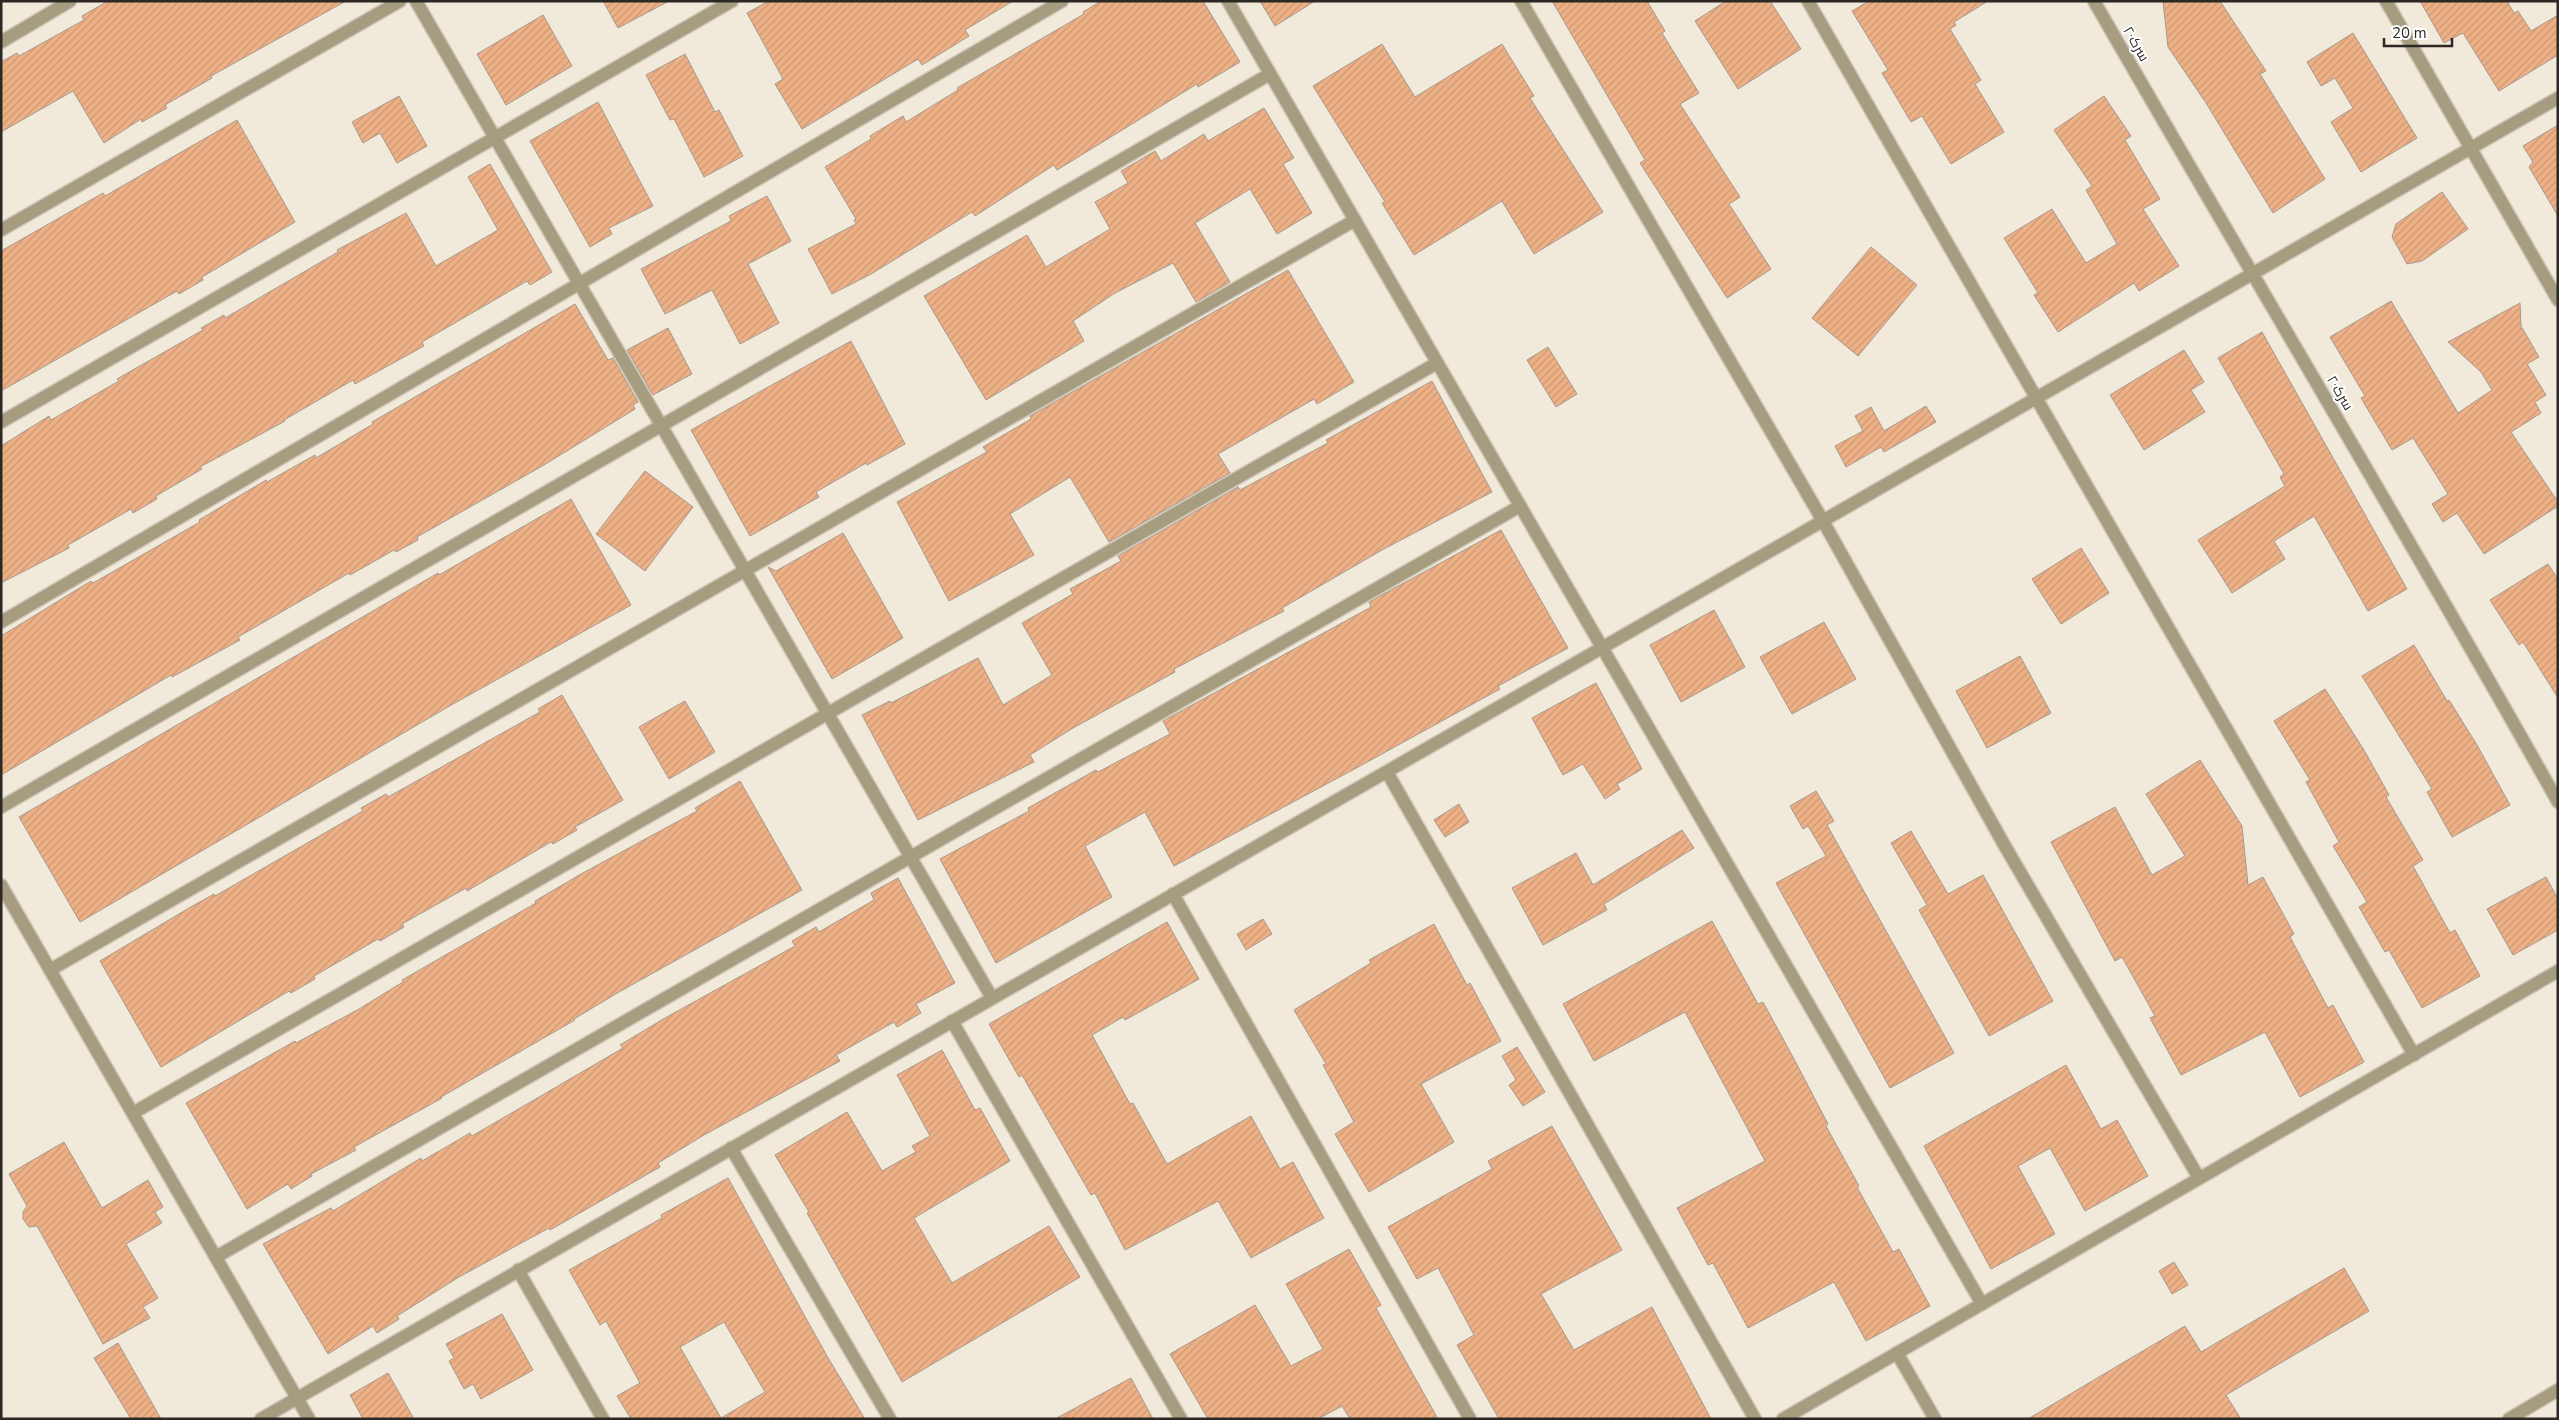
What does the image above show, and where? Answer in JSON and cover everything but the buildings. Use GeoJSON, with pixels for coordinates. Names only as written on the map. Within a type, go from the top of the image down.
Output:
{"type":"FeatureCollection","features":[{"type":"Feature","properties":{"kind":"street"},"geometry":{"type":"LineString","coordinates":[[1,42],[70,1]]}},
{"type":"Feature","properties":{"kind":"street"},"geometry":{"type":"LineString","coordinates":[[1,230],[400,1]]}},
{"type":"Feature","properties":{"kind":"street"},"geometry":{"type":"LineString","coordinates":[[416,1],[992,998]]}},
{"type":"Feature","properties":{"kind":"street"},"geometry":{"type":"LineString","coordinates":[[1,422],[732,1]]}},
{"type":"Feature","properties":{"kind":"street"},"geometry":{"type":"LineString","coordinates":[[1,622],[1062,1]]}},
{"type":"Feature","properties":{"kind":"street"},"geometry":{"type":"LineString","coordinates":[[1228,1],[1982,1304]]}},
{"type":"Feature","properties":{"kind":"street"},"geometry":{"type":"LineString","coordinates":[[1521,1],[1823,521],[2006,848],[2199,1178]]}},
{"type":"Feature","properties":{"kind":"street"},"geometry":{"type":"LineString","coordinates":[[1808,1],[2414,1055]]}},
{"type":"Feature","properties":{"kind":"street","name":"سرک۲۰"},"geometry":{"type":"LineString","coordinates":[[2094,1],[2252,274],[2443,597],[2558,802]]}},
{"type":"Feature","properties":{"kind":"street"},"geometry":{"type":"LineString","coordinates":[[2386,1],[2558,300]]}},
{"type":"Feature","properties":{"kind":"street"},"geometry":{"type":"LineString","coordinates":[[1,807],[1270,74]]}},
{"type":"Feature","properties":{"kind":"street"},"geometry":{"type":"LineString","coordinates":[[261,1419],[2558,98]]}},
{"type":"Feature","properties":{"kind":"street"},"geometry":{"type":"LineString","coordinates":[[50,970],[1355,220]]}},
{"type":"Feature","properties":{"kind":"street"},"geometry":{"type":"LineString","coordinates":[[133,1113],[1436,363]]}},
{"type":"Feature","properties":{"kind":"street"},"geometry":{"type":"LineString","coordinates":[[216,1257],[1520,506]]}},
{"type":"Feature","properties":{"kind":"street"},"geometry":{"type":"LineString","coordinates":[[1387,772],[1755,1419]]}},
{"type":"Feature","properties":{"kind":"street"},"geometry":{"type":"LineString","coordinates":[[1,885],[309,1419]]}},
{"type":"Feature","properties":{"kind":"street"},"geometry":{"type":"LineString","coordinates":[[1173,894],[1470,1419]]}},
{"type":"Feature","properties":{"kind":"street"},"geometry":{"type":"LineString","coordinates":[[1783,1419],[2558,971]]}},
{"type":"Feature","properties":{"kind":"street"},"geometry":{"type":"LineString","coordinates":[[952,1021],[1181,1419]]}},
{"type":"Feature","properties":{"kind":"street"},"geometry":{"type":"LineString","coordinates":[[731,1148],[890,1419]]}},
{"type":"Feature","properties":{"kind":"street"},"geometry":{"type":"LineString","coordinates":[[518,1270],[603,1419]]}},
{"type":"Feature","properties":{"kind":"street"},"geometry":{"type":"LineString","coordinates":[[1897,1353],[1936,1419]]}},
{"type":"Feature","properties":{"kind":"street"},"geometry":{"type":"LineString","coordinates":[[2509,1419],[2558,1390]]}}]}
